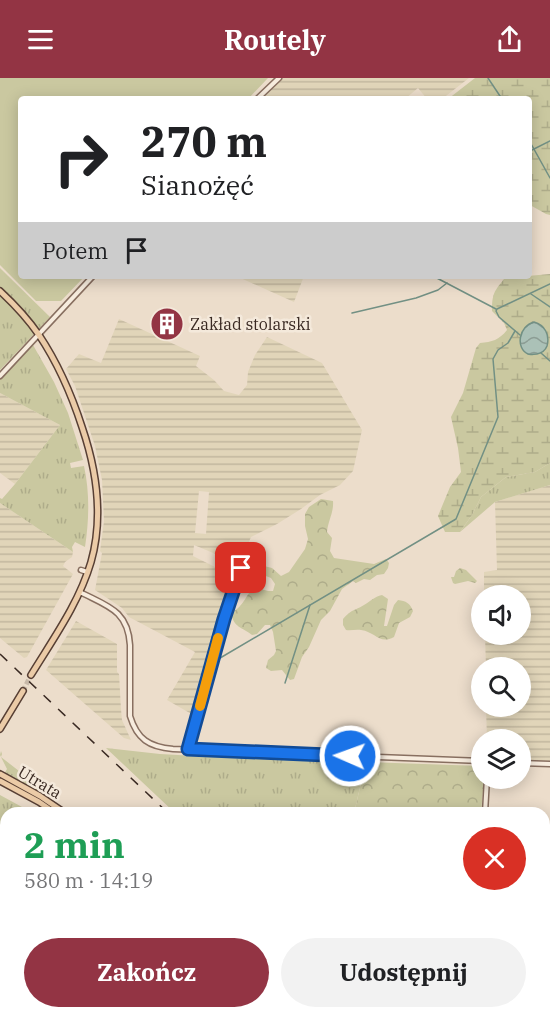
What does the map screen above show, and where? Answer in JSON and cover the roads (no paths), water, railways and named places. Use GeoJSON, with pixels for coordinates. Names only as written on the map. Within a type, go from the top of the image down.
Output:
{"type":"FeatureCollection","features":[{"type":"Feature","properties":{"kind":"main road"},"geometry":{"type":"LineString","coordinates":[[0,291],[39,334],[70,391],[93,461],[97,490],[98,525],[95,545],[80,592],[31,675]]}},
{"type":"Feature","properties":{"kind":"main road"},"geometry":{"type":"LineString","coordinates":[[0,729],[23,691]]}},
{"type":"Feature","properties":{"kind":"main road"},"geometry":{"type":"LineString","coordinates":[[0,734],[9,714]]}},
{"type":"Feature","properties":{"kind":"main road","name":"Utrata"},"geometry":{"type":"LineString","coordinates":[[0,774],[56,807]]}},
{"type":"Feature","properties":{"kind":"main road","name":"Utrata"},"geometry":{"type":"LineString","coordinates":[[0,781],[46,807]]}},
{"type":"Feature","properties":{"kind":"street"},"geometry":{"type":"LineString","coordinates":[[260,96],[279,78]]}},
{"type":"Feature","properties":{"kind":"street"},"geometry":{"type":"LineString","coordinates":[[0,376],[90,279]]}},
{"type":"Feature","properties":{"kind":"street"},"geometry":{"type":"LineString","coordinates":[[188,749],[224,619],[241,568]]}},
{"type":"Feature","properties":{"kind":"street"},"geometry":{"type":"LineString","coordinates":[[81,570],[87,572]]}},
{"type":"Feature","properties":{"kind":"street"},"geometry":{"type":"LineString","coordinates":[[80,592],[108,606],[118,613],[126,624],[130,645],[130,716],[138,734],[156,746],[471,761]]}},
{"type":"Feature","properties":{"kind":"street"},"geometry":{"type":"LineString","coordinates":[[531,763],[550,764]]}},
{"type":"Feature","properties":{"kind":"street"},"geometry":{"type":"LineString","coordinates":[[485,807],[486,789]]}},
{"type":"Feature","properties":{"kind":"water"},"geometry":{"type":"Polygon","coordinates":[[[534,322],[544,328],[548,342],[542,352],[529,354],[521,347],[520,337],[525,328],[534,322]]]}},
{"type":"Feature","properties":{"kind":"waterway"},"geometry":{"type":"LineString","coordinates":[[488,78],[500,96]]}},
{"type":"Feature","properties":{"kind":"waterway"},"geometry":{"type":"LineString","coordinates":[[532,150],[550,141]]}},
{"type":"Feature","properties":{"kind":"waterway"},"geometry":{"type":"LineString","coordinates":[[532,146],[550,178]]}},
{"type":"Feature","properties":{"kind":"waterway"},"geometry":{"type":"LineString","coordinates":[[439,279],[496,309]]}},
{"type":"Feature","properties":{"kind":"waterway"},"geometry":{"type":"LineString","coordinates":[[352,313],[416,298],[438,290],[447,283]]}},
{"type":"Feature","properties":{"kind":"waterway"},"geometry":{"type":"LineString","coordinates":[[520,335],[499,317],[497,309],[550,284]]}},
{"type":"Feature","properties":{"kind":"waterway"},"geometry":{"type":"LineString","coordinates":[[531,294],[550,307]]}},
{"type":"Feature","properties":{"kind":"waterway"},"geometry":{"type":"LineString","coordinates":[[215,661],[456,519],[498,417],[493,359],[498,350],[508,343],[515,331]]}},
{"type":"Feature","properties":{"kind":"waterway"},"geometry":{"type":"LineString","coordinates":[[541,353],[550,361]]}},
{"type":"Feature","properties":{"kind":"waterway"},"geometry":{"type":"LineString","coordinates":[[285,683],[310,605]]}},
{"type":"Feature","properties":{"kind":"tunnel"},"geometry":{"type":"LineString","coordinates":[[23,691],[31,675]]}},
{"type":"Feature","properties":{"kind":"railway"},"geometry":{"type":"LineString","coordinates":[[0,654],[162,807]]}},
{"type":"Feature","properties":{"kind":"place","name":"Zakład stolarski"},"geometry":{"type":"Point","coordinates":[167,324]}}]}
